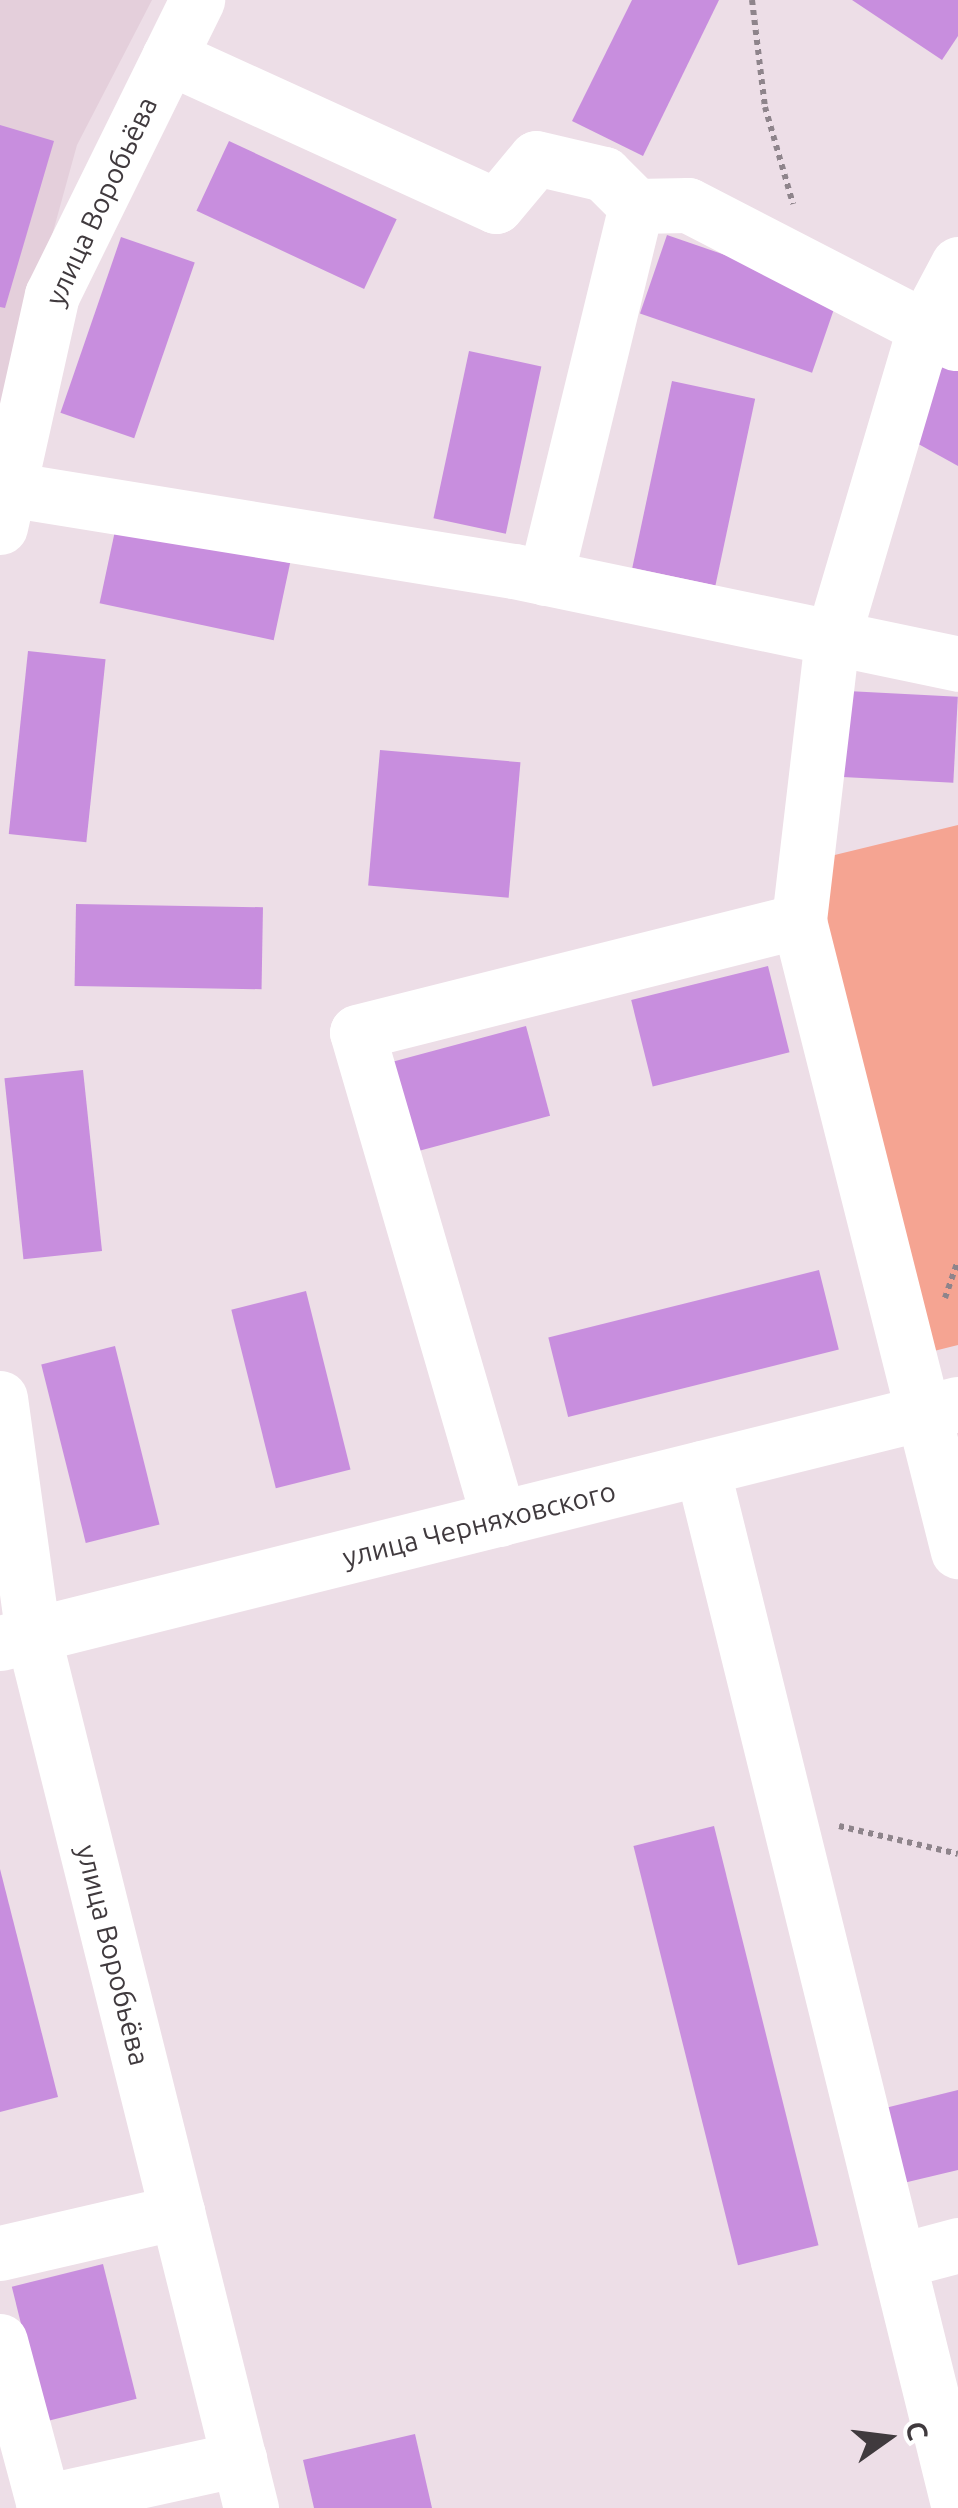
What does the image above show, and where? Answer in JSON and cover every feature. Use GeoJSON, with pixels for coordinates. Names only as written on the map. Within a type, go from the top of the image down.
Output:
{"type":"FeatureCollection","features":[{"type":"Feature","properties":{"kind":"street","name":"улица Воробьёва"},"geometry":{"type":"LineString","coordinates":[[4,508],[52,296],[197,0]]}},
{"type":"Feature","properties":{"kind":"street"},"geometry":{"type":"LineString","coordinates":[[169,57],[496,206],[536,158],[604,174],[636,206],[688,205],[942,335]]}},
{"type":"Feature","properties":{"kind":"street"},"geometry":{"type":"LineString","coordinates":[[545,578],[636,206]]}},
{"type":"Feature","properties":{"kind":"street"},"geometry":{"type":"LineString","coordinates":[[958,264],[942,335],[832,640],[799,922],[941,1408],[958,1551]]}},
{"type":"Feature","properties":{"kind":"street"},"geometry":{"type":"LineString","coordinates":[[4,508],[545,578],[958,664]]}},
{"type":"Feature","properties":{"kind":"street"},"geometry":{"type":"LineString","coordinates":[[499,1518],[356,1032],[799,922]]}},
{"type":"Feature","properties":{"kind":"street","name":"улица Воробьёва"},"geometry":{"type":"LineString","coordinates":[[0,1398],[17,1639],[177,2212],[245,2483]]}},
{"type":"Feature","properties":{"kind":"street","name":"улица Черняховского"},"geometry":{"type":"LineString","coordinates":[[17,1639],[941,1408]]}},
{"type":"Feature","properties":{"kind":"street"},"geometry":{"type":"LineString","coordinates":[[702,1468],[958,2504]]}},
{"type":"Feature","properties":{"kind":"street"},"geometry":{"type":"LineString","coordinates":[[0,2253],[177,2212]]}},
{"type":"Feature","properties":{"kind":"street"},"geometry":{"type":"LineString","coordinates":[[898,2262],[958,2246]]}},
{"type":"Feature","properties":{"kind":"street"},"geometry":{"type":"LineString","coordinates":[[0,2341],[42,2502],[245,2483]]}},
{"type":"Feature","properties":{"kind":"path"},"geometry":{"type":"LineString","coordinates":[[752,0],[766,106],[794,209]]}},
{"type":"Feature","properties":{"kind":"path"},"geometry":{"type":"LineString","coordinates":[[788,1817],[958,1854]]}},
{"type":"Feature","properties":{"kind":"shaded area"},"geometry":{"type":"Polygon","coordinates":[[[0,0],[152,0],[77,145],[0,424],[0,0]]]}},
{"type":"Feature","properties":{"kind":"shaded area"},"geometry":{"type":"Polygon","coordinates":[[[958,825],[958,1345],[930,1352],[810,861],[958,825]]]}},
{"type":"Feature","properties":{"kind":"building"},"geometry":{"type":"Polygon","coordinates":[[[632,0],[719,0],[643,156],[572,121],[632,0]]]}},
{"type":"Feature","properties":{"kind":"building"},"geometry":{"type":"Polygon","coordinates":[[[852,0],[958,0],[958,36],[942,60],[852,0]]]}},
{"type":"Feature","properties":{"kind":"building"},"geometry":{"type":"Polygon","coordinates":[[[0,125],[54,141],[5,308],[0,307],[0,125]]]}},
{"type":"Feature","properties":{"kind":"building"},"geometry":{"type":"Polygon","coordinates":[[[229,141],[397,219],[364,289],[196,211],[229,141]]]}},
{"type":"Feature","properties":{"kind":"building"},"geometry":{"type":"Polygon","coordinates":[[[667,235],[839,294],[812,373],[640,313],[667,235]]]}},
{"type":"Feature","properties":{"kind":"building"},"geometry":{"type":"Polygon","coordinates":[[[121,237],[195,262],[134,438],[60,413],[121,237]]]}},
{"type":"Feature","properties":{"kind":"building"},"geometry":{"type":"Polygon","coordinates":[[[469,351],[541,366],[506,534],[433,518],[469,351]]]}},
{"type":"Feature","properties":{"kind":"building"},"geometry":{"type":"Polygon","coordinates":[[[946,361],[958,367],[958,466],[904,436],[946,361]]]}},
{"type":"Feature","properties":{"kind":"building"},"geometry":{"type":"Polygon","coordinates":[[[672,381],[755,399],[715,585],[632,568],[672,381]]]}},
{"type":"Feature","properties":{"kind":"building"},"geometry":{"type":"Polygon","coordinates":[[[116,526],[290,563],[274,640],[100,603],[116,526]]]}},
{"type":"Feature","properties":{"kind":"building"},"geometry":{"type":"Polygon","coordinates":[[[28,651],[106,659],[86,842],[9,834],[28,651]]]}},
{"type":"Feature","properties":{"kind":"building"},"geometry":{"type":"Polygon","coordinates":[[[828,690],[958,697],[953,783],[823,776],[828,690]]]}},
{"type":"Feature","properties":{"kind":"building"},"geometry":{"type":"Polygon","coordinates":[[[380,750],[520,762],[509,898],[368,885],[380,750]]]}},
{"type":"Feature","properties":{"kind":"building"},"geometry":{"type":"Polygon","coordinates":[[[76,904],[263,907],[262,989],[75,986],[76,904]]]}},
{"type":"Feature","properties":{"kind":"building"},"geometry":{"type":"Polygon","coordinates":[[[768,966],[790,1052],[653,1086],[631,1000],[768,966]]]}},
{"type":"Feature","properties":{"kind":"building"},"geometry":{"type":"Polygon","coordinates":[[[526,1026],[550,1116],[414,1152],[390,1062],[526,1026]]]}},
{"type":"Feature","properties":{"kind":"building"},"geometry":{"type":"Polygon","coordinates":[[[83,1070],[102,1251],[23,1259],[4,1078],[83,1070]]]}},
{"type":"Feature","properties":{"kind":"building"},"geometry":{"type":"Polygon","coordinates":[[[819,1270],[839,1350],[568,1417],[548,1337],[819,1270]]]}},
{"type":"Feature","properties":{"kind":"building"},"geometry":{"type":"Polygon","coordinates":[[[306,1291],[351,1470],[276,1488],[231,1310],[306,1291]]]}},
{"type":"Feature","properties":{"kind":"building"},"geometry":{"type":"Polygon","coordinates":[[[115,1346],[160,1525],[86,1543],[41,1364],[115,1346]]]}},
{"type":"Feature","properties":{"kind":"building"},"geometry":{"type":"Polygon","coordinates":[[[714,1826],[819,2245],[738,2265],[633,1846],[714,1826]]]}},
{"type":"Feature","properties":{"kind":"building"},"geometry":{"type":"Polygon","coordinates":[[[0,1869],[58,2097],[0,2112],[0,1869]]]}},
{"type":"Feature","properties":{"kind":"building"},"geometry":{"type":"Polygon","coordinates":[[[958,2090],[958,2170],[895,2185],[877,2110],[958,2090]]]}},
{"type":"Feature","properties":{"kind":"building"},"geometry":{"type":"Polygon","coordinates":[[[103,2264],[137,2399],[45,2422],[12,2287],[103,2264]]]}},
{"type":"Feature","properties":{"kind":"building"},"geometry":{"type":"Polygon","coordinates":[[[415,2434],[432,2508],[314,2508],[303,2460],[415,2434]]]}}]}
